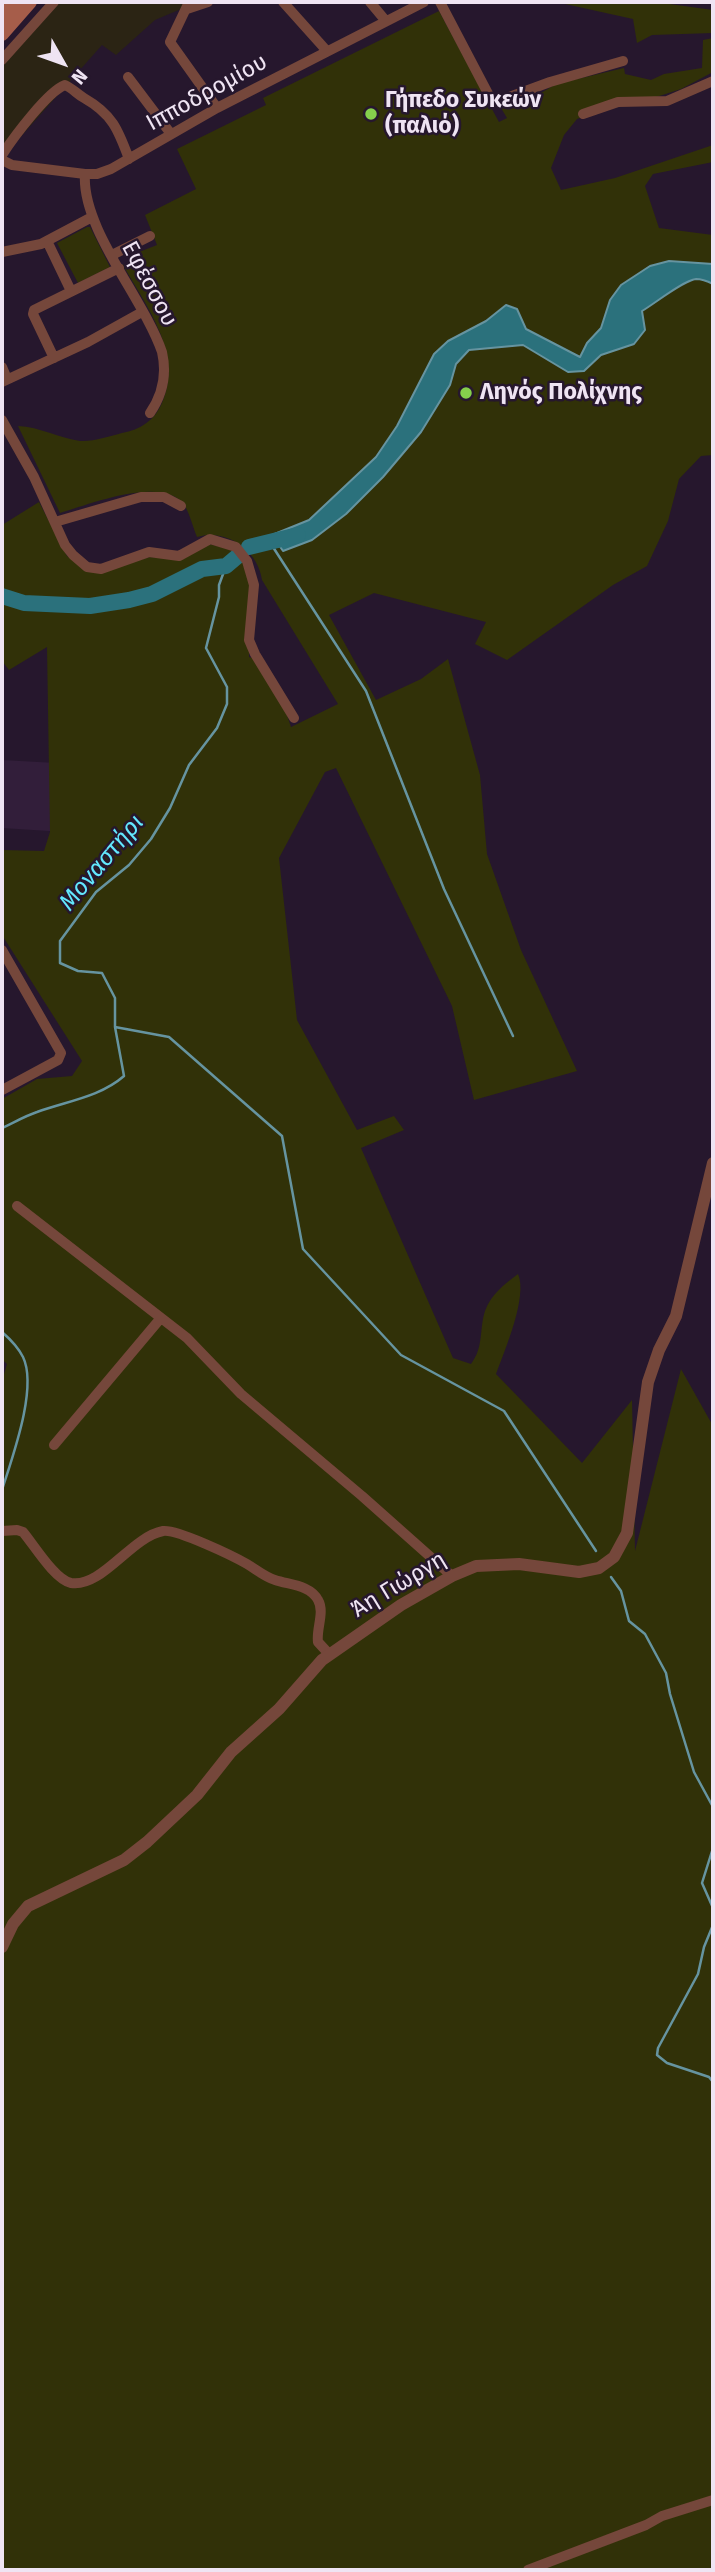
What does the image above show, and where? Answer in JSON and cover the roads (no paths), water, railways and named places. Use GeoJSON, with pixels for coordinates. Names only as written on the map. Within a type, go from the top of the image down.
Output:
{"type":"FeatureCollection","features":[{"type":"Feature","properties":{"kind":"main road"},"geometry":{"type":"LineString","coordinates":[[2,16],[15,2]]}},
{"type":"Feature","properties":{"kind":"main road"},"geometry":{"type":"LineString","coordinates":[[2,34],[30,2]]}},
{"type":"Feature","properties":{"kind":"street"},"geometry":{"type":"LineString","coordinates":[[2,60],[54,2]]}},
{"type":"Feature","properties":{"kind":"street"},"geometry":{"type":"LineString","coordinates":[[208,2],[188,5],[171,35],[170,42],[217,108]]}},
{"type":"Feature","properties":{"kind":"street"},"geometry":{"type":"LineString","coordinates":[[283,2],[326,50]]}},
{"type":"Feature","properties":{"kind":"street"},"geometry":{"type":"LineString","coordinates":[[370,2],[385,20]]}},
{"type":"Feature","properties":{"kind":"street","name":"Ιπποδρομίου"},"geometry":{"type":"LineString","coordinates":[[2,158],[12,165],[85,174],[104,172],[326,50],[424,2]]}},
{"type":"Feature","properties":{"kind":"street"},"geometry":{"type":"LineString","coordinates":[[440,2],[494,103],[550,82],[623,61]]}},
{"type":"Feature","properties":{"kind":"street"},"geometry":{"type":"LineString","coordinates":[[128,76],[171,134]]}},
{"type":"Feature","properties":{"kind":"street"},"geometry":{"type":"LineString","coordinates":[[583,114],[618,103],[667,102],[713,81]]}},
{"type":"Feature","properties":{"kind":"street"},"geometry":{"type":"LineString","coordinates":[[2,158],[36,112],[65,85],[93,102],[109,117],[118,131],[128,159]]}},
{"type":"Feature","properties":{"kind":"street","name":"Εφέσσου"},"geometry":{"type":"LineString","coordinates":[[85,174],[84,192],[92,217],[160,345],[164,364],[162,386],[150,413]]}},
{"type":"Feature","properties":{"kind":"street"},"geometry":{"type":"LineString","coordinates":[[2,251],[23,249],[47,241],[92,217]]}},
{"type":"Feature","properties":{"kind":"street"},"geometry":{"type":"LineString","coordinates":[[112,255],[150,236]]}},
{"type":"Feature","properties":{"kind":"street"},"geometry":{"type":"LineString","coordinates":[[47,241],[71,291]]}},
{"type":"Feature","properties":{"kind":"street"},"geometry":{"type":"LineString","coordinates":[[54,358],[33,312],[119,268]]}},
{"type":"Feature","properties":{"kind":"street"},"geometry":{"type":"LineString","coordinates":[[2,367],[4,381],[142,312]]}},
{"type":"Feature","properties":{"kind":"street"},"geometry":{"type":"LineString","coordinates":[[2,420],[34,477],[62,539],[78,561],[95,569],[145,553],[179,556],[210,539],[239,549],[247,561],[253,582],[249,640],[294,718]]}},
{"type":"Feature","properties":{"kind":"street"},"geometry":{"type":"LineString","coordinates":[[55,522],[141,498],[164,497],[181,506]]}},
{"type":"Feature","properties":{"kind":"street"},"geometry":{"type":"LineString","coordinates":[[2,950],[61,1052],[58,1059],[2,1090]]}},
{"type":"Feature","properties":{"kind":"street","name":"Άη Γιώργη"},"geometry":{"type":"LineString","coordinates":[[2,1947],[13,1924],[28,1906],[124,1860],[164,1827],[197,1795],[237,1746],[271,1717],[309,1672],[329,1654],[401,1605],[452,1576],[476,1566],[495,1564],[587,1571],[608,1563],[620,1549],[628,1526],[648,1382],[659,1350],[676,1316],[713,1163]]}},
{"type":"Feature","properties":{"kind":"street"},"geometry":{"type":"LineString","coordinates":[[17,1206],[187,1338],[241,1394],[452,1576]]}},
{"type":"Feature","properties":{"kind":"street"},"geometry":{"type":"LineString","coordinates":[[54,1445],[160,1319]]}},
{"type":"Feature","properties":{"kind":"street"},"geometry":{"type":"LineString","coordinates":[[2,1531],[23,1532],[61,1577],[73,1583],[101,1573],[127,1550],[148,1537],[167,1531],[184,1534],[242,1561],[269,1578],[302,1587],[314,1595],[320,1608],[318,1643],[329,1654]]}},
{"type":"Feature","properties":{"kind":"street"},"geometry":{"type":"LineString","coordinates":[[528,2570],[646,2525],[662,2516],[713,2500]]}},
{"type":"Feature","properties":{"kind":"waterway"},"geometry":{"type":"LineString","coordinates":[[249,547],[298,535]]}},
{"type":"Feature","properties":{"kind":"waterway"},"geometry":{"type":"LineString","coordinates":[[271,544],[366,691],[444,889],[513,1036]]}},
{"type":"Feature","properties":{"kind":"waterway"},"geometry":{"type":"LineString","coordinates":[[2,596],[24,603],[90,606],[129,600],[152,594],[202,569],[226,566],[239,555]]}},
{"type":"Feature","properties":{"kind":"waterway","name":"Μοναστήρι"},"geometry":{"type":"LineString","coordinates":[[2,1128],[33,1114],[94,1094],[124,1076],[115,1027],[115,998],[102,973],[78,971],[60,963],[60,941],[96,892],[129,865],[151,839],[170,808],[189,765],[217,728],[227,704],[227,687],[206,648],[219,597],[219,585],[226,566]]}},
{"type":"Feature","properties":{"kind":"waterway"},"geometry":{"type":"LineString","coordinates":[[115,1027],[169,1037],[282,1136],[303,1249],[401,1355],[504,1411],[596,1551]]}},
{"type":"Feature","properties":{"kind":"waterway","name":"Μοναστήρι"},"geometry":{"type":"LineString","coordinates":[[2,1332],[19,1350],[27,1370],[26,1404],[2,1490]]}},
{"type":"Feature","properties":{"kind":"waterway"},"geometry":{"type":"LineString","coordinates":[[611,1577],[621,1591],[629,1621],[645,1634],[666,1673],[694,1772],[713,1807]]}},
{"type":"Feature","properties":{"kind":"waterway"},"geometry":{"type":"LineString","coordinates":[[713,1848],[702,1883],[713,1908]]}},
{"type":"Feature","properties":{"kind":"waterway"},"geometry":{"type":"LineString","coordinates":[[713,1925],[704,1947],[698,1974],[658,2048],[657,2055],[667,2063],[709,2077],[713,2082]]}},
{"type":"Feature","properties":{"kind":"place","name":"Γήπεδο Συκεών (παλιό)"},"geometry":{"type":"Point","coordinates":[371,114]}},
{"type":"Feature","properties":{"kind":"place","name":"Ληνός Πολίχνης"},"geometry":{"type":"Point","coordinates":[466,393]}}]}
